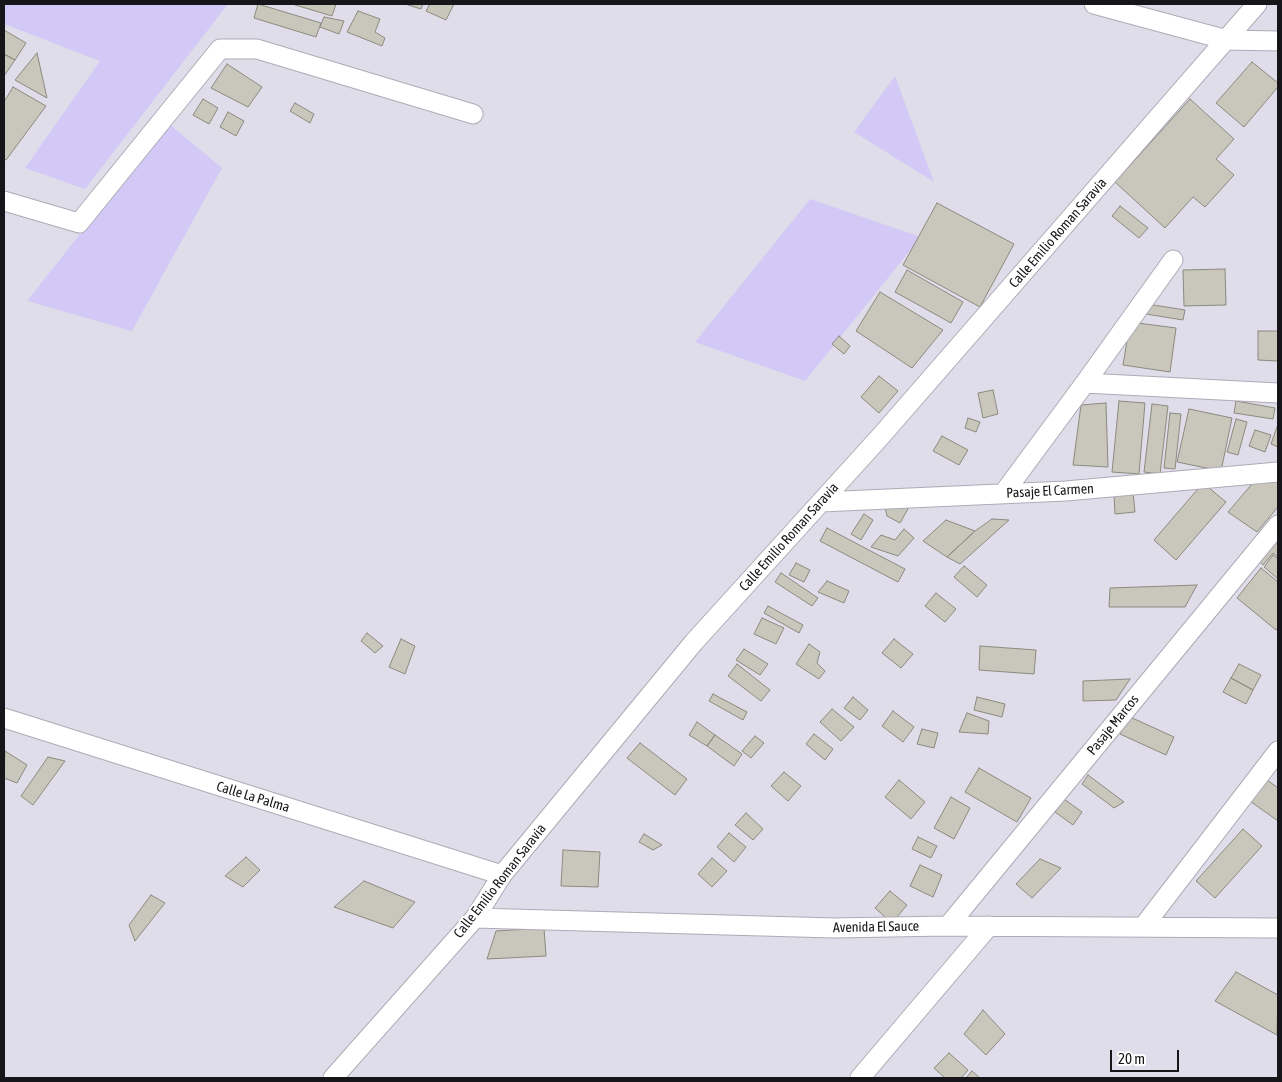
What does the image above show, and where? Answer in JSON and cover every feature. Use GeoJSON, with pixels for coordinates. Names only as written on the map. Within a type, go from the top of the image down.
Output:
{"type":"FeatureCollection","features":[{"type":"Feature","properties":{"kind":"street"},"geometry":{"type":"LineString","coordinates":[[1094,4],[1227,40],[1278,41]]}},
{"type":"Feature","properties":{"kind":"street","name":"Calle Emilio Roman Saravia"},"geometry":{"type":"LineString","coordinates":[[333,1078],[475,918],[502,875],[694,642],[880,437],[1257,4]]}},
{"type":"Feature","properties":{"kind":"street"},"geometry":{"type":"LineString","coordinates":[[4,201],[79,224],[220,48],[257,49],[473,114]]}},
{"type":"Feature","properties":{"kind":"street"},"geometry":{"type":"LineString","coordinates":[[1003,494],[1085,384],[1173,260]]}},
{"type":"Feature","properties":{"kind":"street"},"geometry":{"type":"LineString","coordinates":[[1085,384],[1278,392]]}},
{"type":"Feature","properties":{"kind":"street","name":"Pasaje El Carmen"},"geometry":{"type":"LineString","coordinates":[[821,502],[1066,491],[1278,472]]}},
{"type":"Feature","properties":{"kind":"street","name":"Pasaje Marcos"},"geometry":{"type":"LineString","coordinates":[[948,926],[1278,525]]}},
{"type":"Feature","properties":{"kind":"street","name":"Calle La Palma"},"geometry":{"type":"LineString","coordinates":[[4,718],[502,875]]}},
{"type":"Feature","properties":{"kind":"street"},"geometry":{"type":"LineString","coordinates":[[1143,927],[1278,751]]}},
{"type":"Feature","properties":{"kind":"street","name":"Avenida El Sauce"},"geometry":{"type":"LineString","coordinates":[[475,918],[834,928],[948,926],[1278,928]]}},
{"type":"Feature","properties":{"kind":"street"},"geometry":{"type":"LineString","coordinates":[[860,1078],[988,926]]}},
{"type":"Feature","properties":{"kind":"shaded area"},"geometry":{"type":"Polygon","coordinates":[[[4,4],[228,4],[85,189],[25,168],[100,61],[4,24],[4,4]]]}},
{"type":"Feature","properties":{"kind":"shaded area"},"geometry":{"type":"Polygon","coordinates":[[[895,76],[934,182],[854,132],[895,76]]]}},
{"type":"Feature","properties":{"kind":"shaded area"},"geometry":{"type":"Polygon","coordinates":[[[168,123],[222,168],[132,331],[27,301],[168,123]]]}},
{"type":"Feature","properties":{"kind":"shaded area"},"geometry":{"type":"Polygon","coordinates":[[[810,199],[921,237],[805,381],[695,342],[810,199]]]}},
{"type":"Feature","properties":{"kind":"building"},"geometry":{"type":"Polygon","coordinates":[[[258,4],[321,23],[316,37],[254,18],[258,4]]]}},
{"type":"Feature","properties":{"kind":"building"},"geometry":{"type":"Polygon","coordinates":[[[292,4],[336,4],[332,16],[292,4]]]}},
{"type":"Feature","properties":{"kind":"building"},"geometry":{"type":"Polygon","coordinates":[[[405,4],[423,4],[421,9],[405,4]]]}},
{"type":"Feature","properties":{"kind":"building"},"geometry":{"type":"Polygon","coordinates":[[[430,4],[454,4],[446,20],[426,11],[430,4]]]}},
{"type":"Feature","properties":{"kind":"building"},"geometry":{"type":"Polygon","coordinates":[[[358,11],[380,19],[375,32],[385,38],[382,46],[347,32],[358,11]]]}},
{"type":"Feature","properties":{"kind":"building"},"geometry":{"type":"Polygon","coordinates":[[[324,17],[344,21],[339,34],[320,27],[324,17]]]}},
{"type":"Feature","properties":{"kind":"building"},"geometry":{"type":"Polygon","coordinates":[[[4,30],[26,43],[15,60],[4,54],[4,30]]]}},
{"type":"Feature","properties":{"kind":"building"},"geometry":{"type":"Polygon","coordinates":[[[37,53],[47,98],[15,80],[37,53]]]}},
{"type":"Feature","properties":{"kind":"building"},"geometry":{"type":"Polygon","coordinates":[[[4,54],[15,60],[4,76],[4,54]]]}},
{"type":"Feature","properties":{"kind":"building"},"geometry":{"type":"Polygon","coordinates":[[[1252,62],[1278,83],[1278,87],[1244,127],[1216,103],[1252,62]]]}},
{"type":"Feature","properties":{"kind":"building"},"geometry":{"type":"Polygon","coordinates":[[[227,64],[262,87],[248,107],[211,88],[227,64]]]}},
{"type":"Feature","properties":{"kind":"building"},"geometry":{"type":"Polygon","coordinates":[[[13,87],[46,106],[6,160],[4,159],[4,102],[13,87]]]}},
{"type":"Feature","properties":{"kind":"building"},"geometry":{"type":"Polygon","coordinates":[[[203,99],[218,108],[209,124],[193,115],[203,99]]]}},
{"type":"Feature","properties":{"kind":"building"},"geometry":{"type":"Polygon","coordinates":[[[1190,99],[1234,139],[1216,159],[1234,175],[1205,207],[1193,197],[1165,228],[1115,182],[1190,99]]]}},
{"type":"Feature","properties":{"kind":"building"},"geometry":{"type":"Polygon","coordinates":[[[295,103],[314,114],[310,123],[290,111],[295,103]]]}},
{"type":"Feature","properties":{"kind":"building"},"geometry":{"type":"Polygon","coordinates":[[[228,112],[244,121],[236,136],[220,127],[228,112]]]}},
{"type":"Feature","properties":{"kind":"building"},"geometry":{"type":"Polygon","coordinates":[[[937,203],[1014,244],[980,307],[903,265],[937,203]]]}},
{"type":"Feature","properties":{"kind":"building"},"geometry":{"type":"Polygon","coordinates":[[[1120,206],[1148,228],[1139,238],[1112,216],[1120,206]]]}},
{"type":"Feature","properties":{"kind":"building"},"geometry":{"type":"Polygon","coordinates":[[[1225,269],[1226,305],[1184,306],[1183,270],[1225,269]]]}},
{"type":"Feature","properties":{"kind":"building"},"geometry":{"type":"Polygon","coordinates":[[[907,270],[963,302],[951,323],[895,292],[907,270]]]}},
{"type":"Feature","properties":{"kind":"building"},"geometry":{"type":"Polygon","coordinates":[[[880,292],[943,330],[912,368],[856,331],[880,292]]]}},
{"type":"Feature","properties":{"kind":"building"},"geometry":{"type":"Polygon","coordinates":[[[1147,304],[1185,310],[1183,320],[1146,314],[1147,304]]]}},
{"type":"Feature","properties":{"kind":"building"},"geometry":{"type":"Polygon","coordinates":[[[1130,322],[1176,328],[1170,372],[1123,365],[1130,322]]]}},
{"type":"Feature","properties":{"kind":"building"},"geometry":{"type":"Polygon","coordinates":[[[1258,331],[1278,331],[1278,361],[1258,360],[1258,331]]]}},
{"type":"Feature","properties":{"kind":"building"},"geometry":{"type":"Polygon","coordinates":[[[839,336],[850,346],[844,354],[832,344],[839,336]]]}},
{"type":"Feature","properties":{"kind":"building"},"geometry":{"type":"Polygon","coordinates":[[[879,376],[898,391],[879,413],[861,397],[879,376]]]}},
{"type":"Feature","properties":{"kind":"building"},"geometry":{"type":"Polygon","coordinates":[[[993,390],[998,414],[983,418],[978,393],[993,390]]]}},
{"type":"Feature","properties":{"kind":"building"},"geometry":{"type":"Polygon","coordinates":[[[1119,401],[1145,403],[1139,474],[1112,472],[1119,401]]]}},
{"type":"Feature","properties":{"kind":"building"},"geometry":{"type":"Polygon","coordinates":[[[1236,401],[1275,408],[1273,419],[1234,413],[1236,401]]]}},
{"type":"Feature","properties":{"kind":"building"},"geometry":{"type":"Polygon","coordinates":[[[1106,403],[1108,467],[1073,465],[1081,405],[1106,403]]]}},
{"type":"Feature","properties":{"kind":"building"},"geometry":{"type":"Polygon","coordinates":[[[1152,404],[1168,406],[1160,474],[1144,472],[1152,404]]]}},
{"type":"Feature","properties":{"kind":"building"},"geometry":{"type":"Polygon","coordinates":[[[1189,409],[1232,418],[1221,471],[1177,462],[1189,409]]]}},
{"type":"Feature","properties":{"kind":"building"},"geometry":{"type":"Polygon","coordinates":[[[1170,413],[1181,414],[1175,469],[1164,468],[1170,413]]]}},
{"type":"Feature","properties":{"kind":"building"},"geometry":{"type":"Polygon","coordinates":[[[968,418],[980,422],[976,432],[965,428],[968,418]]]}},
{"type":"Feature","properties":{"kind":"building"},"geometry":{"type":"Polygon","coordinates":[[[1236,419],[1247,422],[1238,455],[1227,452],[1236,419]]]}},
{"type":"Feature","properties":{"kind":"building"},"geometry":{"type":"Polygon","coordinates":[[[1278,424],[1278,447],[1271,444],[1278,424]]]}},
{"type":"Feature","properties":{"kind":"building"},"geometry":{"type":"Polygon","coordinates":[[[1255,430],[1271,435],[1265,452],[1249,446],[1255,430]]]}},
{"type":"Feature","properties":{"kind":"building"},"geometry":{"type":"Polygon","coordinates":[[[942,436],[968,450],[959,465],[933,451],[942,436]]]}},
{"type":"Feature","properties":{"kind":"building"},"geometry":{"type":"Polygon","coordinates":[[[1258,477],[1278,480],[1278,507],[1257,532],[1228,512],[1258,477]]]}},
{"type":"Feature","properties":{"kind":"building"},"geometry":{"type":"Polygon","coordinates":[[[1203,483],[1226,502],[1176,560],[1154,540],[1203,483]]]}},
{"type":"Feature","properties":{"kind":"building"},"geometry":{"type":"Polygon","coordinates":[[[1133,492],[1135,512],[1115,514],[1114,494],[1133,492]]]}},
{"type":"Feature","properties":{"kind":"building"},"geometry":{"type":"Polygon","coordinates":[[[884,503],[909,507],[900,523],[887,516],[884,503]]]}},
{"type":"Feature","properties":{"kind":"building"},"geometry":{"type":"Polygon","coordinates":[[[864,514],[873,520],[861,540],[851,534],[864,514]]]}},
{"type":"Feature","properties":{"kind":"building"},"geometry":{"type":"Polygon","coordinates":[[[992,519],[1009,520],[960,564],[947,557],[975,531],[992,519]]]}},
{"type":"Feature","properties":{"kind":"building"},"geometry":{"type":"Polygon","coordinates":[[[946,520],[975,531],[947,557],[923,541],[946,520]]]}},
{"type":"Feature","properties":{"kind":"building"},"geometry":{"type":"Polygon","coordinates":[[[827,528],[905,569],[898,582],[820,541],[827,528]]]}},
{"type":"Feature","properties":{"kind":"building"},"geometry":{"type":"Polygon","coordinates":[[[904,529],[914,538],[898,556],[871,547],[881,535],[895,540],[904,529]]]}},
{"type":"Feature","properties":{"kind":"building"},"geometry":{"type":"Polygon","coordinates":[[[1278,540],[1278,557],[1273,553],[1263,565],[1260,562],[1278,540]]]}},
{"type":"Feature","properties":{"kind":"building"},"geometry":{"type":"Polygon","coordinates":[[[1273,555],[1278,559],[1278,579],[1264,567],[1273,555]]]}},
{"type":"Feature","properties":{"kind":"building"},"geometry":{"type":"Polygon","coordinates":[[[796,563],[810,570],[804,582],[789,575],[796,563]]]}},
{"type":"Feature","properties":{"kind":"building"},"geometry":{"type":"Polygon","coordinates":[[[964,566],[987,585],[977,597],[954,577],[964,566]]]}},
{"type":"Feature","properties":{"kind":"building"},"geometry":{"type":"Polygon","coordinates":[[[1261,568],[1278,582],[1278,627],[1276,630],[1237,598],[1261,568]]]}},
{"type":"Feature","properties":{"kind":"building"},"geometry":{"type":"Polygon","coordinates":[[[781,573],[818,598],[812,606],[775,582],[781,573]]]}},
{"type":"Feature","properties":{"kind":"building"},"geometry":{"type":"Polygon","coordinates":[[[827,581],[849,591],[844,603],[818,592],[827,581]]]}},
{"type":"Feature","properties":{"kind":"building"},"geometry":{"type":"Polygon","coordinates":[[[1197,585],[1185,607],[1109,607],[1110,588],[1197,585]]]}},
{"type":"Feature","properties":{"kind":"building"},"geometry":{"type":"Polygon","coordinates":[[[936,593],[956,609],[945,622],[925,606],[936,593]]]}},
{"type":"Feature","properties":{"kind":"building"},"geometry":{"type":"Polygon","coordinates":[[[768,606],[803,625],[799,633],[764,613],[768,606]]]}},
{"type":"Feature","properties":{"kind":"building"},"geometry":{"type":"Polygon","coordinates":[[[762,618],[784,628],[776,644],[754,634],[762,618]]]}},
{"type":"Feature","properties":{"kind":"building"},"geometry":{"type":"Polygon","coordinates":[[[367,633],[383,646],[375,653],[361,641],[367,633]]]}},
{"type":"Feature","properties":{"kind":"building"},"geometry":{"type":"Polygon","coordinates":[[[401,639],[415,646],[405,674],[389,667],[401,639]]]}},
{"type":"Feature","properties":{"kind":"building"},"geometry":{"type":"Polygon","coordinates":[[[894,639],[913,654],[901,668],[882,653],[894,639]]]}},
{"type":"Feature","properties":{"kind":"building"},"geometry":{"type":"Polygon","coordinates":[[[809,644],[820,652],[817,663],[825,671],[819,679],[796,664],[809,644]]]}},
{"type":"Feature","properties":{"kind":"building"},"geometry":{"type":"Polygon","coordinates":[[[980,646],[1036,650],[1034,674],[979,670],[980,646]]]}},
{"type":"Feature","properties":{"kind":"building"},"geometry":{"type":"Polygon","coordinates":[[[744,649],[768,664],[760,675],[736,660],[744,649]]]}},
{"type":"Feature","properties":{"kind":"building"},"geometry":{"type":"Polygon","coordinates":[[[737,664],[770,690],[761,701],[728,676],[737,664]]]}},
{"type":"Feature","properties":{"kind":"building"},"geometry":{"type":"Polygon","coordinates":[[[1239,664],[1261,675],[1253,690],[1231,678],[1239,664]]]}},
{"type":"Feature","properties":{"kind":"building"},"geometry":{"type":"Polygon","coordinates":[[[1231,678],[1253,690],[1246,704],[1223,692],[1231,678]]]}},
{"type":"Feature","properties":{"kind":"building"},"geometry":{"type":"Polygon","coordinates":[[[1130,679],[1116,700],[1083,701],[1083,681],[1130,679]]]}},
{"type":"Feature","properties":{"kind":"building"},"geometry":{"type":"Polygon","coordinates":[[[713,694],[747,712],[743,720],[709,701],[713,694]]]}},
{"type":"Feature","properties":{"kind":"building"},"geometry":{"type":"Polygon","coordinates":[[[853,697],[868,710],[860,720],[844,708],[853,697]]]}},
{"type":"Feature","properties":{"kind":"building"},"geometry":{"type":"Polygon","coordinates":[[[977,697],[1005,704],[1002,717],[974,710],[977,697]]]}},
{"type":"Feature","properties":{"kind":"building"},"geometry":{"type":"Polygon","coordinates":[[[832,709],[854,727],[841,741],[820,722],[832,709]]]}},
{"type":"Feature","properties":{"kind":"building"},"geometry":{"type":"Polygon","coordinates":[[[893,711],[914,727],[903,742],[882,726],[893,711]]]}},
{"type":"Feature","properties":{"kind":"building"},"geometry":{"type":"Polygon","coordinates":[[[967,713],[989,721],[988,734],[959,732],[967,713]]]}},
{"type":"Feature","properties":{"kind":"building"},"geometry":{"type":"Polygon","coordinates":[[[1128,716],[1174,737],[1166,755],[1120,734],[1128,716]]]}},
{"type":"Feature","properties":{"kind":"building"},"geometry":{"type":"Polygon","coordinates":[[[697,722],[715,735],[707,746],[689,735],[697,722]]]}},
{"type":"Feature","properties":{"kind":"building"},"geometry":{"type":"Polygon","coordinates":[[[922,729],[938,733],[934,748],[917,744],[922,729]]]}},
{"type":"Feature","properties":{"kind":"building"},"geometry":{"type":"Polygon","coordinates":[[[814,734],[833,749],[825,760],[806,744],[814,734]]]}},
{"type":"Feature","properties":{"kind":"building"},"geometry":{"type":"Polygon","coordinates":[[[715,735],[742,754],[734,766],[707,746],[715,735]]]}},
{"type":"Feature","properties":{"kind":"building"},"geometry":{"type":"Polygon","coordinates":[[[755,736],[764,743],[751,758],[742,751],[755,736]]]}},
{"type":"Feature","properties":{"kind":"building"},"geometry":{"type":"Polygon","coordinates":[[[640,743],[687,779],[675,795],[627,758],[640,743]]]}},
{"type":"Feature","properties":{"kind":"building"},"geometry":{"type":"Polygon","coordinates":[[[5,751],[27,765],[17,783],[4,778],[5,751]]]}},
{"type":"Feature","properties":{"kind":"building"},"geometry":{"type":"Polygon","coordinates":[[[48,757],[65,761],[33,805],[21,796],[48,757]]]}},
{"type":"Feature","properties":{"kind":"building"},"geometry":{"type":"Polygon","coordinates":[[[979,768],[1031,798],[1017,822],[965,792],[979,768]]]}},
{"type":"Feature","properties":{"kind":"building"},"geometry":{"type":"Polygon","coordinates":[[[784,772],[801,786],[788,801],[771,786],[784,772]]]}},
{"type":"Feature","properties":{"kind":"building"},"geometry":{"type":"Polygon","coordinates":[[[1088,775],[1124,802],[1114,808],[1082,784],[1088,775]]]}},
{"type":"Feature","properties":{"kind":"building"},"geometry":{"type":"Polygon","coordinates":[[[1263,777],[1278,788],[1278,821],[1247,799],[1263,777]]]}},
{"type":"Feature","properties":{"kind":"building"},"geometry":{"type":"Polygon","coordinates":[[[899,780],[925,802],[911,819],[885,797],[899,780]]]}},
{"type":"Feature","properties":{"kind":"building"},"geometry":{"type":"Polygon","coordinates":[[[951,797],[970,808],[954,839],[934,828],[951,797]]]}},
{"type":"Feature","properties":{"kind":"building"},"geometry":{"type":"Polygon","coordinates":[[[1064,799],[1082,812],[1073,825],[1055,812],[1064,799]]]}},
{"type":"Feature","properties":{"kind":"building"},"geometry":{"type":"Polygon","coordinates":[[[746,813],[763,829],[753,840],[735,825],[746,813]]]}},
{"type":"Feature","properties":{"kind":"building"},"geometry":{"type":"Polygon","coordinates":[[[1243,829],[1262,846],[1215,898],[1196,881],[1243,829]]]}},
{"type":"Feature","properties":{"kind":"building"},"geometry":{"type":"Polygon","coordinates":[[[729,833],[746,847],[734,862],[717,847],[729,833]]]}},
{"type":"Feature","properties":{"kind":"building"},"geometry":{"type":"Polygon","coordinates":[[[644,834],[662,845],[653,850],[639,842],[644,834]]]}},
{"type":"Feature","properties":{"kind":"building"},"geometry":{"type":"Polygon","coordinates":[[[918,837],[937,846],[931,858],[912,849],[918,837]]]}},
{"type":"Feature","properties":{"kind":"building"},"geometry":{"type":"Polygon","coordinates":[[[563,850],[600,852],[598,887],[561,886],[563,850]]]}},
{"type":"Feature","properties":{"kind":"building"},"geometry":{"type":"Polygon","coordinates":[[[246,857],[260,870],[243,887],[225,876],[246,857]]]}},
{"type":"Feature","properties":{"kind":"building"},"geometry":{"type":"Polygon","coordinates":[[[712,858],[727,871],[712,887],[698,874],[712,858]]]}},
{"type":"Feature","properties":{"kind":"building"},"geometry":{"type":"Polygon","coordinates":[[[1040,859],[1061,868],[1032,898],[1016,884],[1040,859]]]}},
{"type":"Feature","properties":{"kind":"building"},"geometry":{"type":"Polygon","coordinates":[[[920,865],[942,875],[933,897],[910,886],[920,865]]]}},
{"type":"Feature","properties":{"kind":"building"},"geometry":{"type":"Polygon","coordinates":[[[364,881],[415,902],[393,928],[334,907],[364,881]]]}},
{"type":"Feature","properties":{"kind":"building"},"geometry":{"type":"Polygon","coordinates":[[[890,891],[907,905],[892,923],[875,908],[890,891]]]}},
{"type":"Feature","properties":{"kind":"building"},"geometry":{"type":"Polygon","coordinates":[[[151,895],[165,903],[135,941],[129,925],[151,895]]]}},
{"type":"Feature","properties":{"kind":"building"},"geometry":{"type":"Polygon","coordinates":[[[544,928],[546,956],[487,959],[496,931],[544,928]]]}},
{"type":"Feature","properties":{"kind":"building"},"geometry":{"type":"Polygon","coordinates":[[[1236,972],[1278,995],[1277,1035],[1215,1001],[1236,972]]]}},
{"type":"Feature","properties":{"kind":"building"},"geometry":{"type":"Polygon","coordinates":[[[983,1010],[1005,1034],[986,1055],[964,1034],[983,1010]]]}},
{"type":"Feature","properties":{"kind":"building"},"geometry":{"type":"Polygon","coordinates":[[[949,1053],[968,1070],[961,1078],[945,1078],[934,1068],[949,1053]]]}},
{"type":"Feature","properties":{"kind":"building"},"geometry":{"type":"Polygon","coordinates":[[[972,1071],[980,1078],[966,1078],[972,1071]]]}}]}
